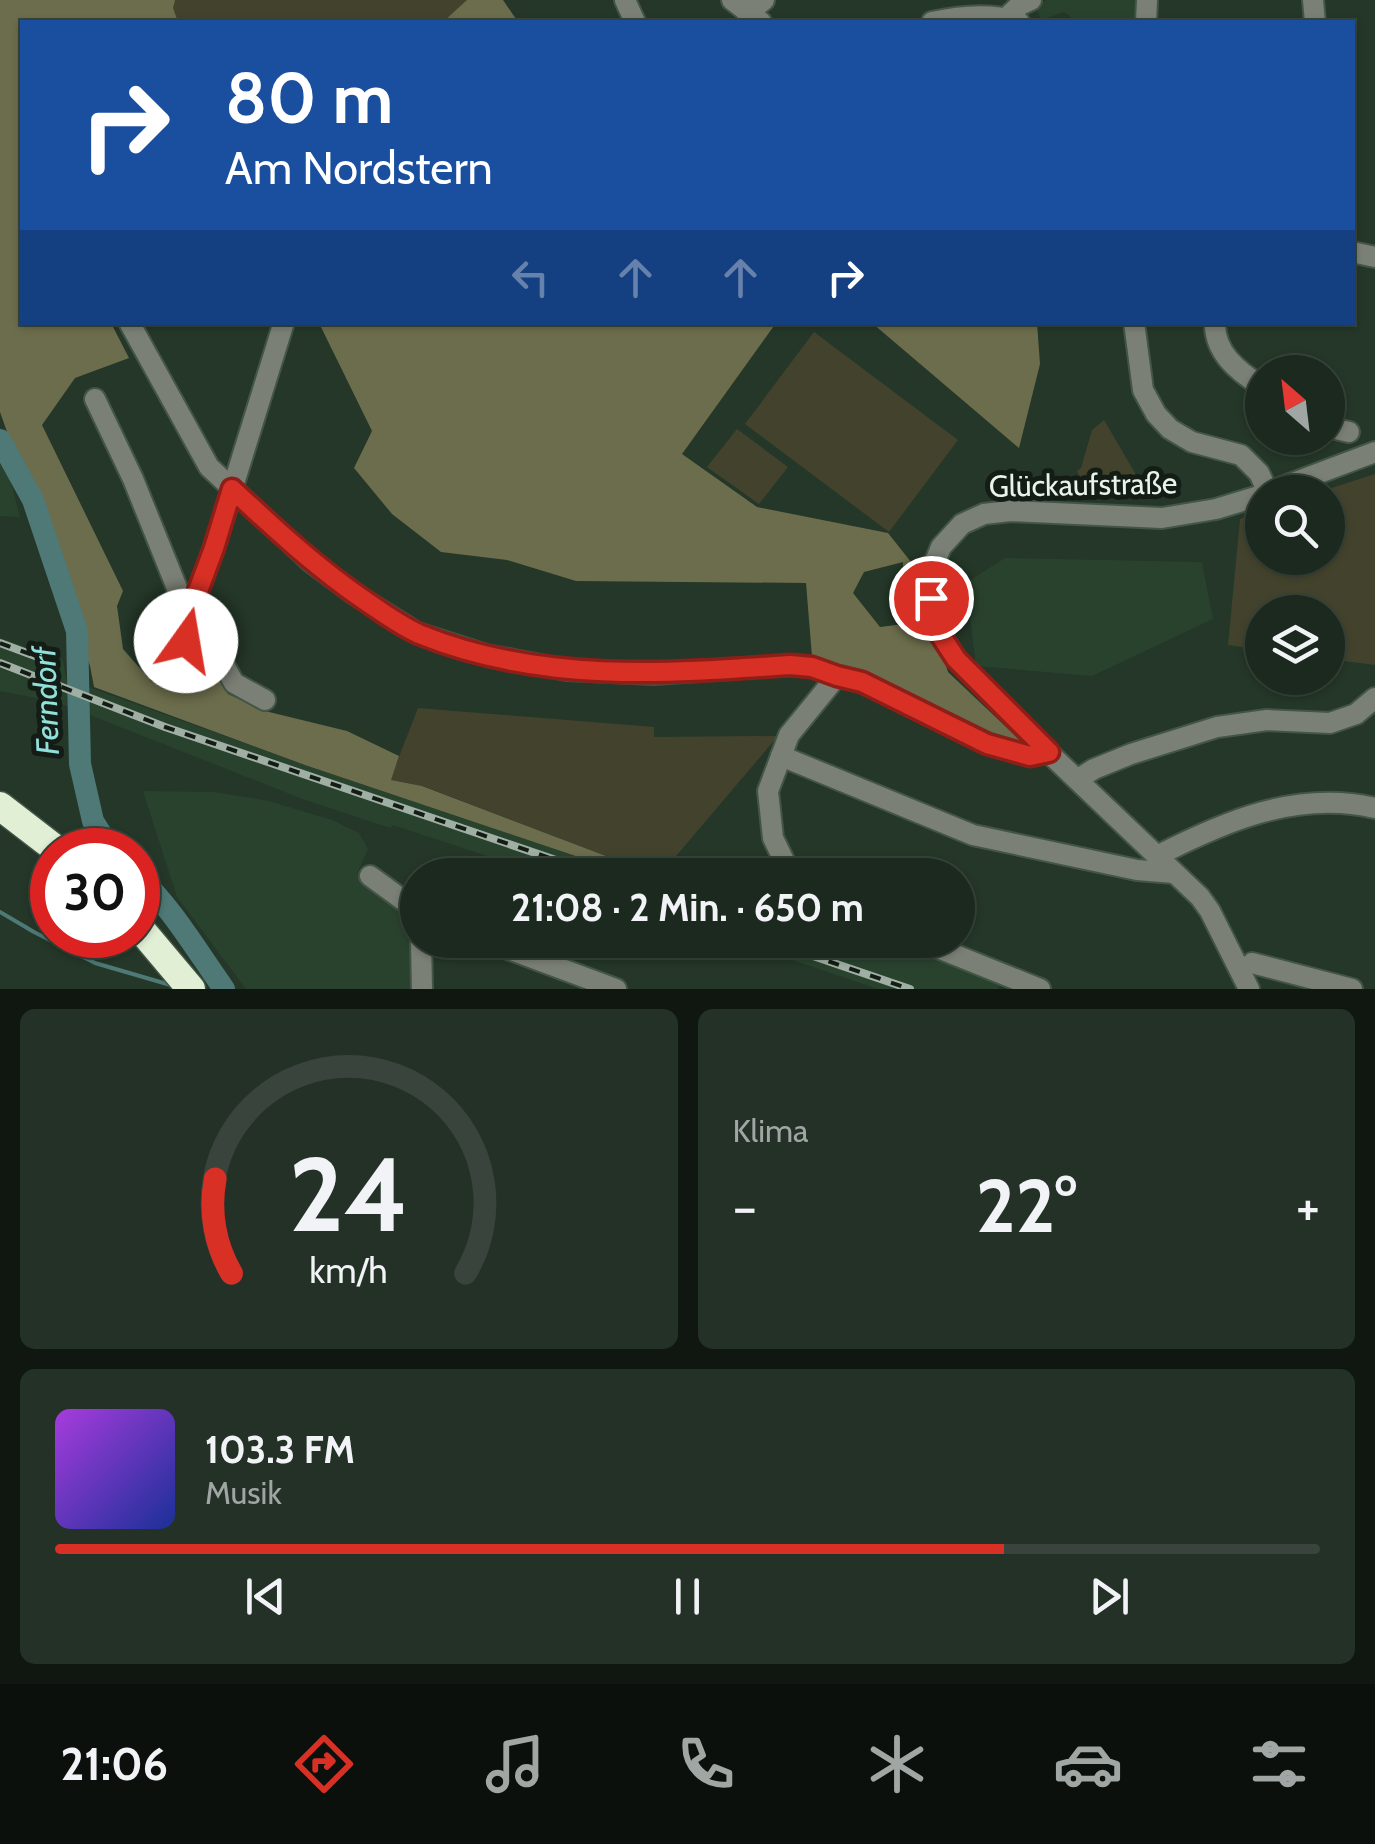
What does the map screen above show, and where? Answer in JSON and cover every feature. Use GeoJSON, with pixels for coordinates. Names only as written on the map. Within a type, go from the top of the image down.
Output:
{"type":"FeatureCollection","features":[{"type":"Feature","properties":{"kind":"highway"},"geometry":{"type":"LineString","coordinates":[[0,806],[30,829]]}},
{"type":"Feature","properties":{"kind":"highway"},"geometry":{"type":"LineString","coordinates":[[0,826],[30,851]]}},
{"type":"Feature","properties":{"kind":"highway"},"geometry":{"type":"LineString","coordinates":[[160,952],[191,989]]}},
{"type":"Feature","properties":{"kind":"highway"},"geometry":{"type":"LineString","coordinates":[[141,958],[169,989]]}},
{"type":"Feature","properties":{"kind":"street"},"geometry":{"type":"LineString","coordinates":[[747,12],[764,0]]}},
{"type":"Feature","properties":{"kind":"street"},"geometry":{"type":"LineString","coordinates":[[941,20],[1013,20],[1020,5],[1031,0]]}},
{"type":"Feature","properties":{"kind":"street"},"geometry":{"type":"LineString","coordinates":[[131,325],[210,467],[310,560],[381,612],[418,633],[486,655],[567,670],[654,674],[812,667],[862,682],[987,744],[1030,756],[1049,752]]}},
{"type":"Feature","properties":{"kind":"street"},"geometry":{"type":"LineString","coordinates":[[194,680],[186,641],[192,607],[283,325]]}},
{"type":"Feature","properties":{"kind":"street"},"geometry":{"type":"LineString","coordinates":[[1134,325],[1143,390],[1156,414],[1170,430],[1186,439],[1241,455],[1260,475]]}},
{"type":"Feature","properties":{"kind":"street"},"geometry":{"type":"LineString","coordinates":[[1215,325],[1214,337],[1222,352],[1245,374]]}},
{"type":"Feature","properties":{"kind":"street"},"geometry":{"type":"LineString","coordinates":[[94,399],[133,478],[179,593],[192,607],[234,683],[265,700]]}},
{"type":"Feature","properties":{"kind":"street","name":"Glückaufstraße"},"geometry":{"type":"LineString","coordinates":[[1314,475],[1375,452]]}},
{"type":"Feature","properties":{"kind":"street","name":"Glückaufstraße"},"geometry":{"type":"LineString","coordinates":[[1245,500],[1162,518],[1010,511],[984,514],[962,524],[940,547],[930,574],[932,622],[956,659],[1200,897],[1249,989]]}},
{"type":"Feature","properties":{"kind":"street"},"geometry":{"type":"LineString","coordinates":[[784,858],[774,838],[768,790],[789,735],[837,676]]}},
{"type":"Feature","properties":{"kind":"street"},"geometry":{"type":"LineString","coordinates":[[1078,778],[1131,754],[1217,726],[1267,720],[1330,723],[1356,714],[1375,698]]}},
{"type":"Feature","properties":{"kind":"street"},"geometry":{"type":"LineString","coordinates":[[782,756],[973,835],[1137,870],[1174,872]]}},
{"type":"Feature","properties":{"kind":"street"},"geometry":{"type":"LineString","coordinates":[[1157,856],[1204,832],[1257,812],[1319,803],[1349,802],[1375,808]]}},
{"type":"Feature","properties":{"kind":"street"},"geometry":{"type":"LineString","coordinates":[[370,876],[400,898]]}},
{"type":"Feature","properties":{"kind":"street"},"geometry":{"type":"LineString","coordinates":[[421,958],[422,989]]}},
{"type":"Feature","properties":{"kind":"street"},"geometry":{"type":"LineString","coordinates":[[532,958],[616,989]]}},
{"type":"Feature","properties":{"kind":"street"},"geometry":{"type":"LineString","coordinates":[[963,958],[1040,989]]}},
{"type":"Feature","properties":{"kind":"street"},"geometry":{"type":"LineString","coordinates":[[1252,963],[1323,985],[1352,989]]}},
{"type":"Feature","properties":{"kind":"shaded area"},"geometry":{"type":"Polygon","coordinates":[[[0,0],[503,0],[505,20],[20,20],[0,0]]]}},
{"type":"Feature","properties":{"kind":"shaded area"},"geometry":{"type":"Polygon","coordinates":[[[0,0],[175,0],[177,20],[20,20],[20,325],[112,325],[129,358],[75,378],[42,425],[123,591],[117,606],[123,649],[152,682],[182,676],[196,626],[204,656],[228,694],[265,711],[347,731],[399,756],[391,780],[422,786],[611,858],[581,858],[305,765],[94,687],[90,666],[0,412],[0,0]]]}},
{"type":"Feature","properties":{"kind":"shaded area"},"geometry":{"type":"Polygon","coordinates":[[[467,0],[503,0],[517,20],[445,20],[467,0]]]}},
{"type":"Feature","properties":{"kind":"shaded area"},"geometry":{"type":"Polygon","coordinates":[[[1047,0],[1136,0],[1134,20],[1072,20],[1064,12],[1041,20],[1035,4],[1047,0]]]}},
{"type":"Feature","properties":{"kind":"shaded area"},"geometry":{"type":"Polygon","coordinates":[[[320,325],[775,325],[682,454],[757,507],[888,533],[915,567],[948,672],[1024,744],[999,743],[812,657],[806,583],[576,581],[507,560],[441,552],[392,514],[354,468],[372,431],[320,325]],[[903,562],[864,572],[853,593],[880,627],[904,624],[903,562]]]}},
{"type":"Feature","properties":{"kind":"shaded area"},"geometry":{"type":"Polygon","coordinates":[[[874,325],[1037,325],[1040,364],[1019,448],[874,325]]]}},
{"type":"Feature","properties":{"kind":"shaded area"},"geometry":{"type":"Polygon","coordinates":[[[814,332],[958,440],[889,532],[745,424],[814,332]]]}},
{"type":"Feature","properties":{"kind":"shaded area"},"geometry":{"type":"Polygon","coordinates":[[[1104,420],[1142,485],[1087,495],[1077,471],[1092,430],[1104,420]]]}},
{"type":"Feature","properties":{"kind":"shaded area"},"geometry":{"type":"Polygon","coordinates":[[[737,429],[788,467],[759,504],[707,467],[737,429]]]}},
{"type":"Feature","properties":{"kind":"shaded area"},"geometry":{"type":"Polygon","coordinates":[[[0,440],[20,517],[0,516],[0,440]]]}},
{"type":"Feature","properties":{"kind":"shaded area"},"geometry":{"type":"Polygon","coordinates":[[[1375,474],[1375,665],[1345,661],[1345,595],[1245,595],[1245,648],[1228,645],[1240,519],[1245,517],[1245,575],[1345,575],[1345,484],[1375,474]]]}},
{"type":"Feature","properties":{"kind":"shaded area"},"geometry":{"type":"Polygon","coordinates":[[[1005,558],[1202,562],[1213,619],[1092,676],[976,666],[966,583],[1005,558]]]}},
{"type":"Feature","properties":{"kind":"shaded area"},"geometry":{"type":"Polygon","coordinates":[[[0,638],[63,660],[66,679],[581,858],[493,858],[305,800],[57,702],[0,691],[0,638]]]}},
{"type":"Feature","properties":{"kind":"shaded area"},"geometry":{"type":"Polygon","coordinates":[[[418,708],[654,727],[654,737],[778,736],[674,858],[611,858],[423,786],[390,780],[418,708]]]}},
{"type":"Feature","properties":{"kind":"shaded area"},"geometry":{"type":"Polygon","coordinates":[[[143,791],[214,792],[269,801],[332,820],[359,833],[368,849],[357,874],[400,906],[400,958],[416,958],[417,989],[246,989],[177,897],[160,844],[160,828],[155,828],[143,791]]]}},
{"type":"Feature","properties":{"kind":"shaded area"},"geometry":{"type":"Polygon","coordinates":[[[786,958],[951,958],[1002,977],[998,989],[878,989],[786,958]]]}},
{"type":"Feature","properties":{"kind":"waterway","name":"Ferndorf"},"geometry":{"type":"LineString","coordinates":[[0,440],[33,500],[77,631],[80,764],[97,828]]}},
{"type":"Feature","properties":{"kind":"waterway","name":"Ferndorf"},"geometry":{"type":"LineString","coordinates":[[160,900],[224,989]]}},
{"type":"Feature","properties":{"kind":"waterway"},"geometry":{"type":"LineString","coordinates":[[0,912],[95,963],[174,986]]}},
{"type":"Feature","properties":{"kind":"railway"},"geometry":{"type":"LineString","coordinates":[[0,643],[35,656]]}},
{"type":"Feature","properties":{"kind":"railway"},"geometry":{"type":"LineString","coordinates":[[0,663],[165,727],[550,858]]}},
{"type":"Feature","properties":{"kind":"railway"},"geometry":{"type":"LineString","coordinates":[[819,958],[910,989]]}},
{"type":"Feature","properties":{"kind":"route"},"geometry":{"type":"LineString","coordinates":[[186,641],[192,607],[232,489],[310,560],[381,612],[418,633],[486,655],[567,670],[654,674],[812,667],[862,682],[987,744],[1030,756],[1049,752],[956,659],[932,622],[931,598]]}}]}
